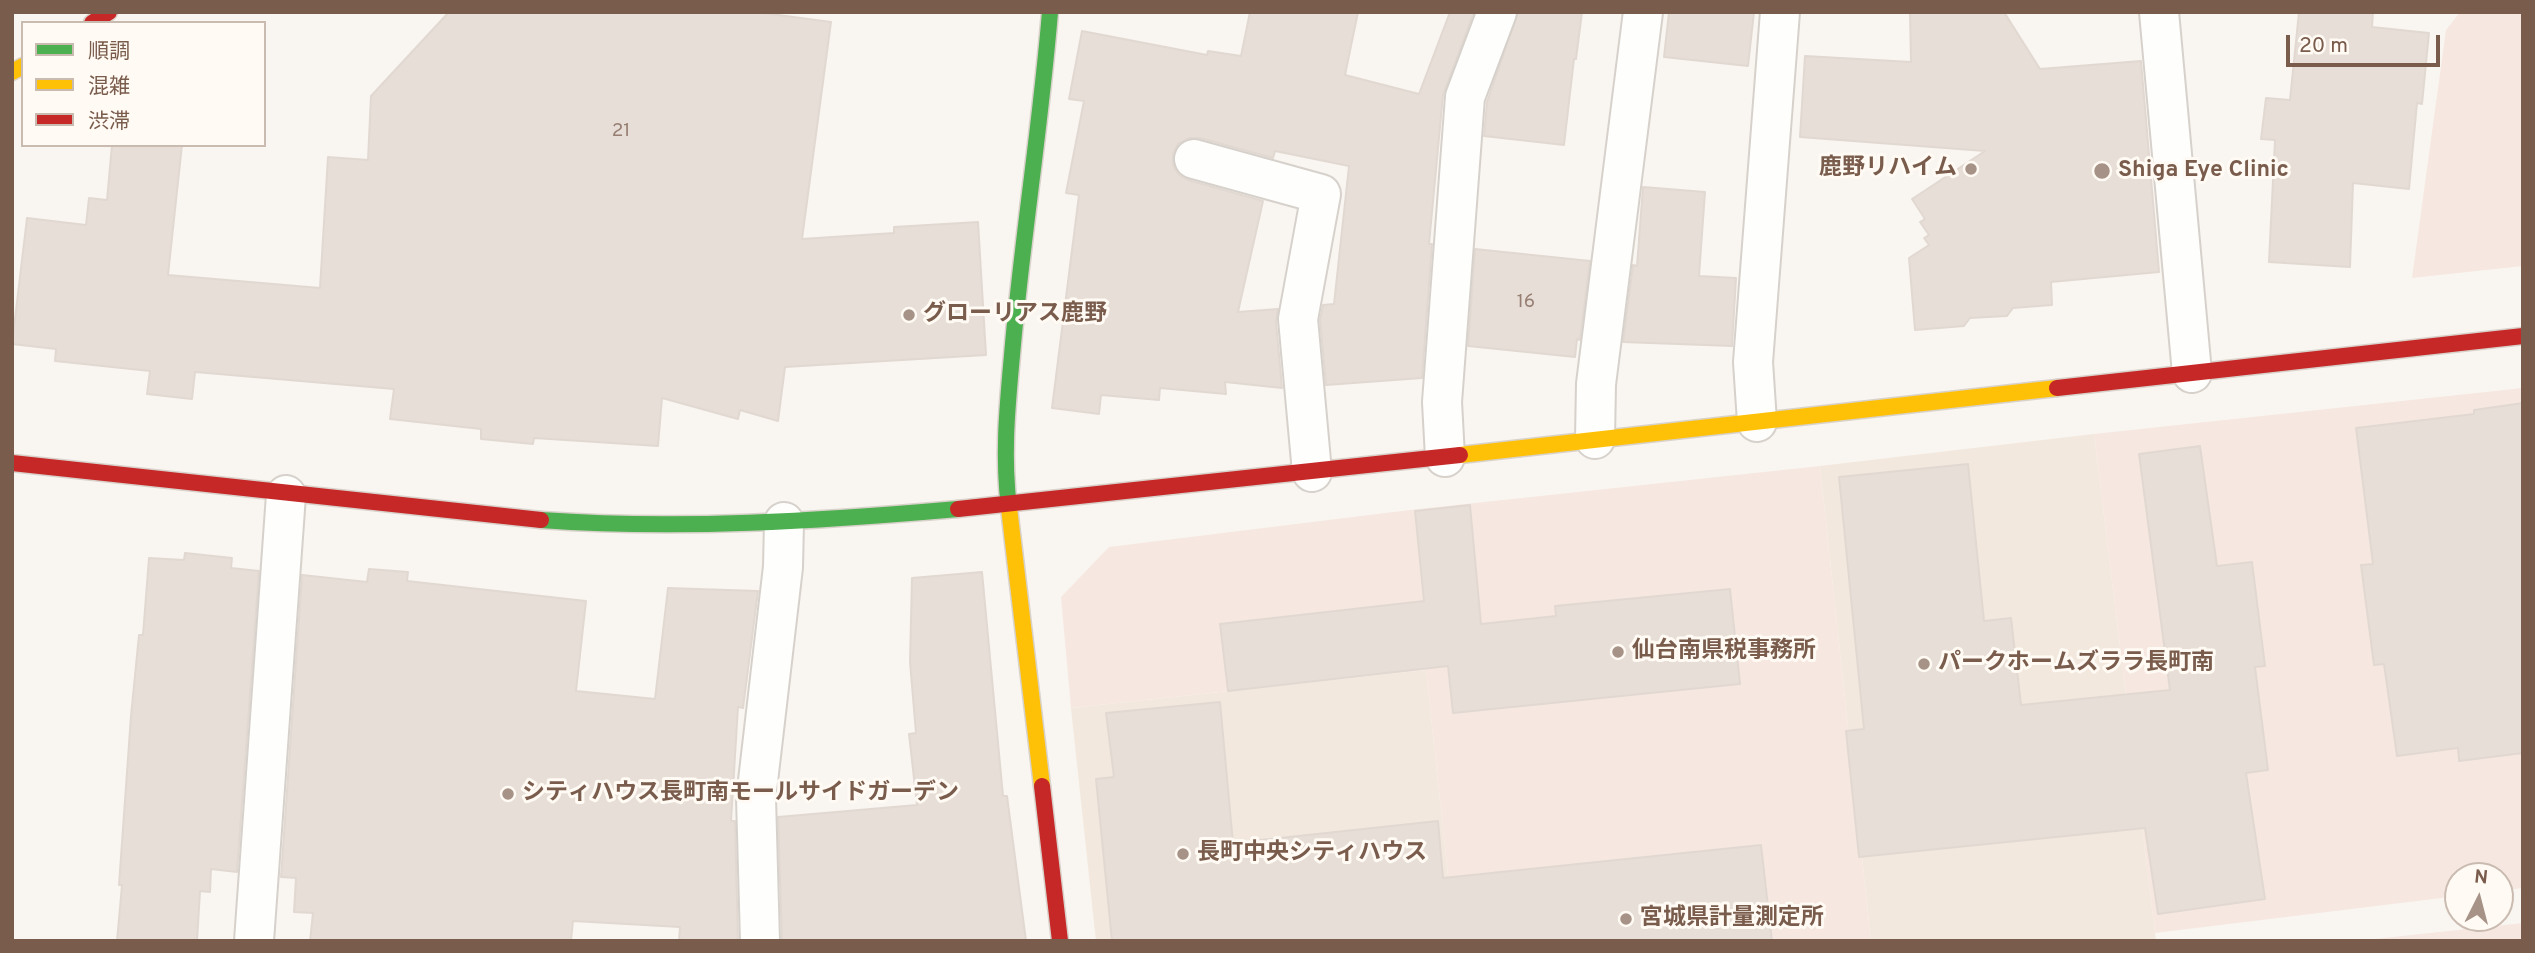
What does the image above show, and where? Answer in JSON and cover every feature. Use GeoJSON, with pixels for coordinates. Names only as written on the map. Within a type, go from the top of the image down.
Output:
{"type":"FeatureCollection","features":[{"type":"Feature","properties":{"kind":"main road"},"geometry":{"type":"LineString","coordinates":[[1050,12],[1044,99],[1021,252],[1004,446],[1008,504],[1060,941]]}},
{"type":"Feature","properties":{"kind":"main road"},"geometry":{"type":"LineString","coordinates":[[12,463],[286,495],[571,522],[784,522],[1008,504],[1312,472],[2523,336]]}},
{"type":"Feature","properties":{"kind":"street"},"geometry":{"type":"LineString","coordinates":[[1445,457],[1443,402],[1465,97],[1497,12]]}},
{"type":"Feature","properties":{"kind":"street"},"geometry":{"type":"LineString","coordinates":[[1595,439],[1596,384],[1643,12]]}},
{"type":"Feature","properties":{"kind":"street"},"geometry":{"type":"LineString","coordinates":[[1756,422],[1753,362],[1780,12]]}},
{"type":"Feature","properties":{"kind":"street"},"geometry":{"type":"LineString","coordinates":[[2159,12],[2193,373]]}},
{"type":"Feature","properties":{"kind":"street"},"geometry":{"type":"LineString","coordinates":[[1194,159],[1321,194],[1298,319],[1312,472]]}},
{"type":"Feature","properties":{"kind":"street"},"geometry":{"type":"LineString","coordinates":[[254,941],[286,495]]}},
{"type":"Feature","properties":{"kind":"street"},"geometry":{"type":"LineString","coordinates":[[760,941],[756,798],[783,567],[784,522]]}},
{"type":"Feature","properties":{"kind":"shaded area"},"geometry":{"type":"Polygon","coordinates":[[[2460,12],[2523,12],[2523,266],[2412,278],[2446,30],[2460,12]]]}},
{"type":"Feature","properties":{"kind":"shaded area"},"geometry":{"type":"Polygon","coordinates":[[[2523,388],[2523,888],[2514,889],[2514,862],[2444,862],[2444,898],[2155,933],[2094,434],[2523,388]]]}},
{"type":"Feature","properties":{"kind":"shaded area"},"geometry":{"type":"Polygon","coordinates":[[[2094,434],[2156,941],[1871,941],[1820,466],[2094,434]]]}},
{"type":"Feature","properties":{"kind":"shaded area"},"geometry":{"type":"Polygon","coordinates":[[[1820,466],[1871,941],[1455,941],[1426,670],[1071,708],[1061,597],[1109,547],[1410,510],[1820,466]]]}},
{"type":"Feature","properties":{"kind":"shaded area"},"geometry":{"type":"Polygon","coordinates":[[[1426,670],[1455,941],[1096,941],[1071,708],[1426,670]]]}},
{"type":"Feature","properties":{"kind":"shaded area"},"geometry":{"type":"Polygon","coordinates":[[[2523,923],[2523,941],[2356,941],[2444,932],[2514,932],[2514,924],[2523,923]]]}},
{"type":"Feature","properties":{"kind":"building"},"geometry":{"type":"Polygon","coordinates":[[[449,12],[756,12],[831,22],[802,239],[894,233],[894,227],[978,222],[986,355],[785,367],[778,421],[740,410],[738,419],[662,398],[658,446],[534,438],[533,444],[481,439],[481,429],[390,419],[394,389],[195,372],[192,399],[147,394],[150,371],[55,361],[56,349],[12,344],[27,218],[86,225],[89,198],[107,200],[112,147],[182,147],[168,275],[320,288],[328,157],[368,160],[371,96],[449,12]]]}},
{"type":"Feature","properties":{"kind":"building"},"geometry":{"type":"Polygon","coordinates":[[[1250,12],[1358,12],[1345,75],[1419,94],[1450,12],[1474,12],[1443,95],[1429,244],[1432,244],[1422,378],[1326,385],[1320,320],[1323,305],[1334,304],[1349,166],[1275,151],[1273,158],[1200,138],[1189,138],[1178,144],[1173,154],[1173,165],[1179,175],[1188,180],[1263,201],[1238,312],[1278,309],[1276,321],[1282,388],[1225,382],[1226,394],[1160,388],[1159,400],[1101,395],[1099,414],[1052,408],[1079,195],[1066,193],[1084,101],[1069,99],[1082,31],[1207,55],[1208,51],[1241,56],[1250,12]]]}},
{"type":"Feature","properties":{"kind":"building"},"geometry":{"type":"Polygon","coordinates":[[[1518,12],[1582,12],[1564,145],[1484,136],[1487,102],[1518,12]]]}},
{"type":"Feature","properties":{"kind":"building"},"geometry":{"type":"Polygon","coordinates":[[[1669,12],[1754,12],[1748,66],[1664,57],[1669,12]]]}},
{"type":"Feature","properties":{"kind":"building"},"geometry":{"type":"Polygon","coordinates":[[[1910,12],[2004,12],[2040,69],[2141,61],[2159,272],[2051,282],[2052,305],[2013,308],[2007,316],[1970,318],[1964,326],[1915,330],[1909,258],[1929,245],[1924,238],[1929,235],[1920,222],[1925,219],[1912,199],[1985,151],[1800,137],[1805,56],[1911,62],[1910,12]]]}},
{"type":"Feature","properties":{"kind":"building"},"geometry":{"type":"Polygon","coordinates":[[[2299,12],[2373,12],[2372,27],[2429,33],[2422,104],[2417,103],[2409,189],[2353,183],[2350,267],[2269,262],[2275,140],[2261,139],[2266,98],[2290,100],[2299,12]]]}},
{"type":"Feature","properties":{"kind":"building"},"geometry":{"type":"Polygon","coordinates":[[[1643,187],[1705,192],[1699,276],[1736,278],[1732,346],[1623,342],[1633,265],[1637,266],[1643,187]]]}},
{"type":"Feature","properties":{"kind":"building"},"geometry":{"type":"Polygon","coordinates":[[[1475,249],[1590,261],[1580,340],[1577,339],[1575,357],[1468,346],[1475,249]]]}},
{"type":"Feature","properties":{"kind":"building"},"geometry":{"type":"Polygon","coordinates":[[[2523,403],[2523,753],[2459,761],[2458,748],[2397,756],[2384,664],[2374,665],[2361,565],[2373,564],[2356,428],[2474,414],[2474,410],[2523,403]]]}},
{"type":"Feature","properties":{"kind":"building"},"geometry":{"type":"Polygon","coordinates":[[[2200,446],[2217,566],[2252,562],[2265,666],[2255,667],[2268,770],[2246,773],[2265,899],[2158,914],[2145,828],[1859,857],[1846,731],[1864,729],[1839,477],[1968,464],[1984,621],[2011,618],[2021,705],[2170,690],[2139,454],[2200,446]]]}},
{"type":"Feature","properties":{"kind":"building"},"geometry":{"type":"Polygon","coordinates":[[[1470,505],[1481,624],[1556,616],[1555,606],[1730,589],[1740,684],[1453,713],[1448,666],[1228,691],[1220,624],[1424,601],[1415,511],[1470,505]]]}},
{"type":"Feature","properties":{"kind":"building"},"geometry":{"type":"Polygon","coordinates":[[[185,553],[232,558],[231,568],[259,571],[237,872],[211,869],[210,892],[200,891],[197,941],[117,941],[131,716],[139,635],[143,635],[149,558],[184,560],[185,553]]]}},
{"type":"Feature","properties":{"kind":"building"},"geometry":{"type":"Polygon","coordinates":[[[369,569],[408,572],[407,581],[586,601],[576,691],[655,699],[668,588],[758,591],[743,708],[738,707],[731,821],[735,821],[738,941],[679,941],[680,927],[573,921],[571,941],[310,941],[313,913],[294,912],[296,878],[281,877],[302,575],[367,582],[369,569]]]}},
{"type":"Feature","properties":{"kind":"building"},"geometry":{"type":"Polygon","coordinates":[[[982,572],[1003,796],[1007,796],[1026,941],[782,941],[778,817],[917,805],[909,734],[916,733],[910,662],[912,578],[982,572]]]}},
{"type":"Feature","properties":{"kind":"building"},"geometry":{"type":"Polygon","coordinates":[[[1220,702],[1233,843],[1438,821],[1443,878],[1761,845],[1772,941],[1112,941],[1096,779],[1114,777],[1106,713],[1220,702]]]}},
{"type":"Feature","properties":{"kind":"traffic: fast"},"geometry":{"type":"LineString","coordinates":[[1009,508],[1006,446],[1009,386],[1050,12]]}},
{"type":"Feature","properties":{"kind":"traffic: fast"},"geometry":{"type":"LineString","coordinates":[[541,520],[645,524],[750,523],[958,509]]}},
{"type":"Feature","properties":{"kind":"traffic: slow"},"geometry":{"type":"LineString","coordinates":[[12,72],[21,67]]}},
{"type":"Feature","properties":{"kind":"traffic: slow"},"geometry":{"type":"LineString","coordinates":[[1460,455],[2057,388]]}},
{"type":"Feature","properties":{"kind":"traffic: slow"},"geometry":{"type":"LineString","coordinates":[[1009,508],[1042,786]]}},
{"type":"Feature","properties":{"kind":"traffic: jam"},"geometry":{"type":"LineString","coordinates":[[95,21],[109,12]]}},
{"type":"Feature","properties":{"kind":"traffic: jam"},"geometry":{"type":"LineString","coordinates":[[2057,388],[2523,336]]}},
{"type":"Feature","properties":{"kind":"traffic: jam"},"geometry":{"type":"LineString","coordinates":[[958,509],[1460,455]]}},
{"type":"Feature","properties":{"kind":"traffic: jam"},"geometry":{"type":"LineString","coordinates":[[12,463],[541,520]]}},
{"type":"Feature","properties":{"kind":"traffic: jam"},"geometry":{"type":"LineString","coordinates":[[1042,786],[1060,941]]}},
{"type":"Feature","properties":{"kind":"place","name":"鹿野リハイム"},"geometry":{"type":"Point","coordinates":[1971,169]}},
{"type":"Feature","properties":{"kind":"place","name":"Shiga Eye Clinic"},"geometry":{"type":"Point","coordinates":[2102,171]}},
{"type":"Feature","properties":{"kind":"place","name":"グローリアス鹿野"},"geometry":{"type":"Point","coordinates":[909,315]}},
{"type":"Feature","properties":{"kind":"place","name":"仙台南県税事務所"},"geometry":{"type":"Point","coordinates":[1618,652]}},
{"type":"Feature","properties":{"kind":"place","name":"パークホームズララ長町南"},"geometry":{"type":"Point","coordinates":[1924,664]}},
{"type":"Feature","properties":{"kind":"place","name":"シティハウス長町南モールサイドガーデン"},"geometry":{"type":"Point","coordinates":[508,794]}},
{"type":"Feature","properties":{"kind":"place","name":"長町中央シティハウス"},"geometry":{"type":"Point","coordinates":[1183,854]}},
{"type":"Feature","properties":{"kind":"place","name":"宮城県計量測定所"},"geometry":{"type":"Point","coordinates":[1626,919]}}]}
